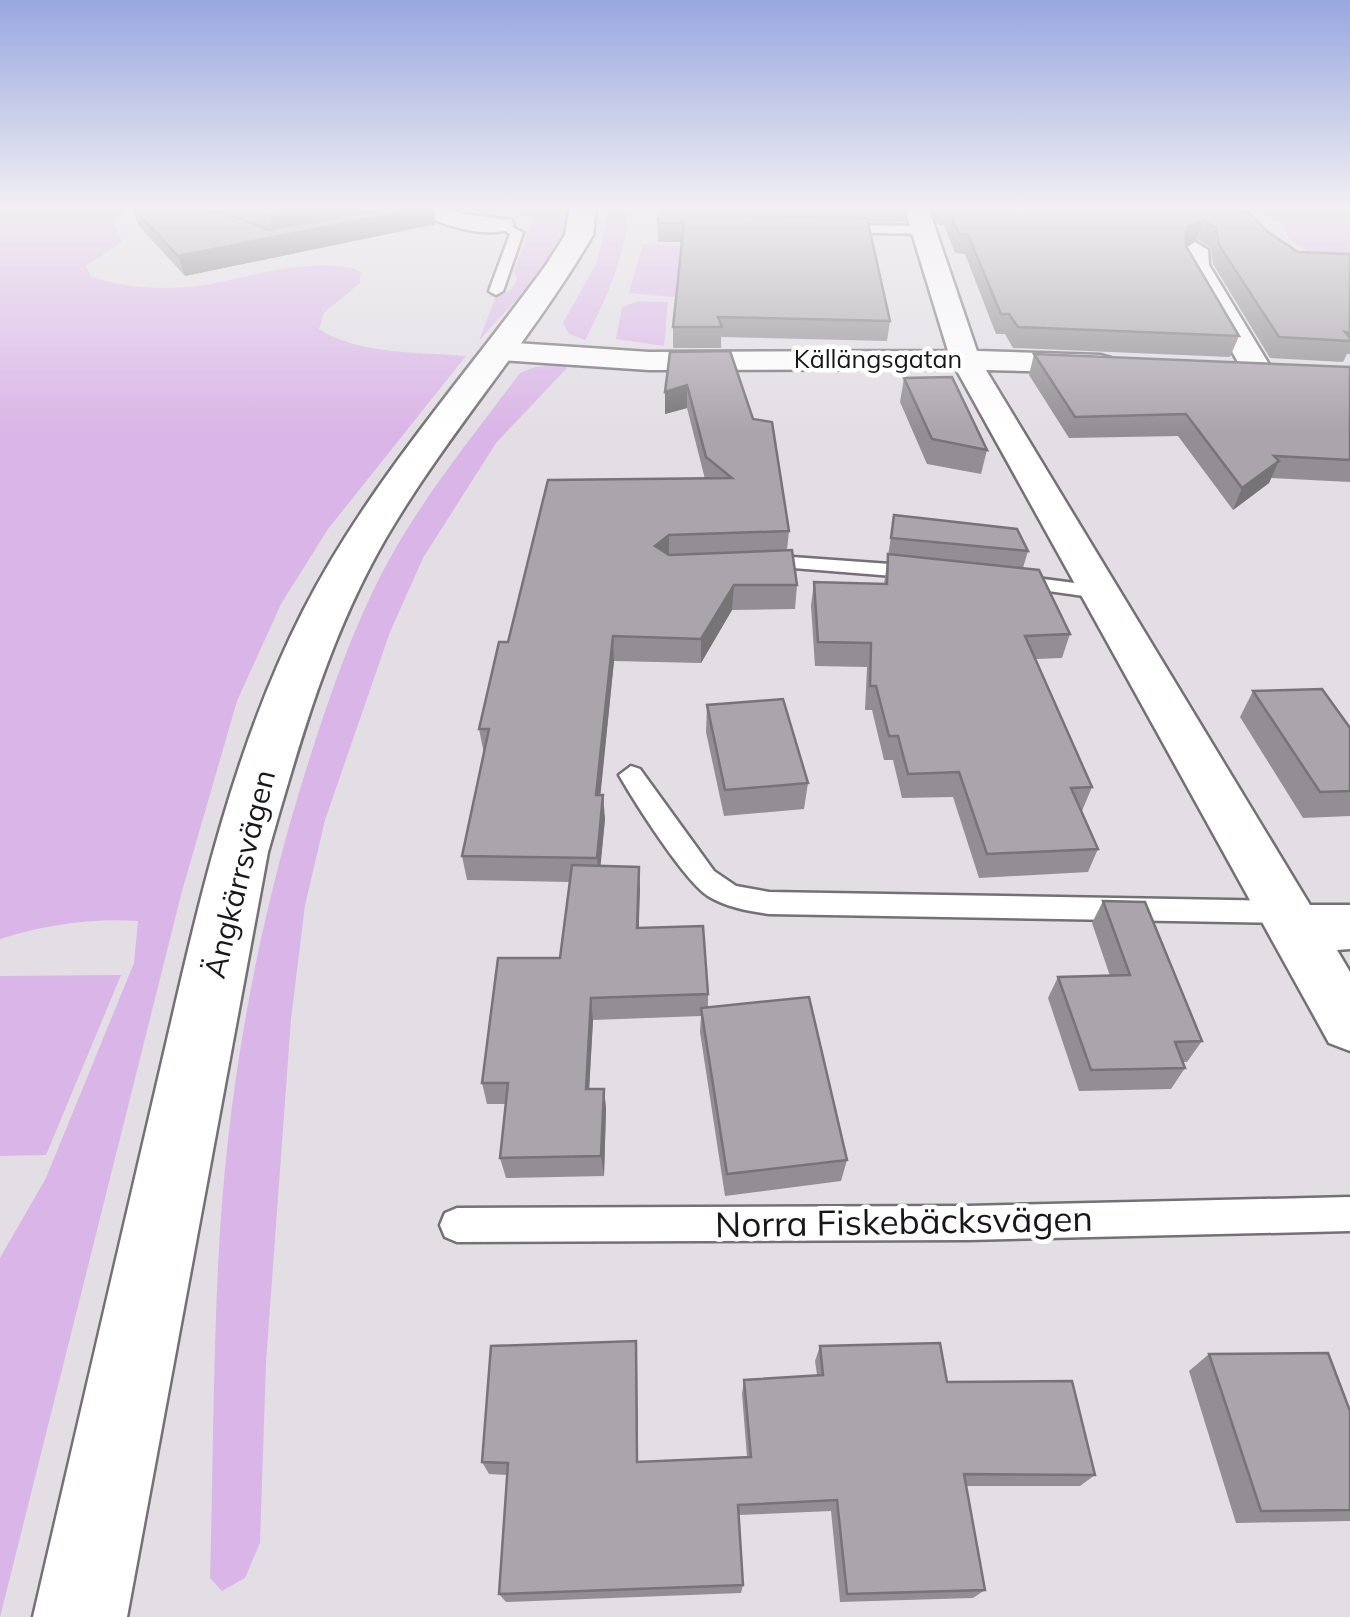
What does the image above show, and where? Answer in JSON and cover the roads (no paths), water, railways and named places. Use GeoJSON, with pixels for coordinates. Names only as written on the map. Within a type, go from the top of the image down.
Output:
{"type":"FeatureCollection","features":[{"type":"Feature","properties":{"kind":"street","name":"Ängkärrsvägen"},"geometry":{"type":"LineString","coordinates":[[80,1617],[239,852],[275,736],[308,648],[342,579],[398,492],[546,282]]}},
{"type":"Feature","properties":{"kind":"street"},"geometry":{"type":"LineString","coordinates":[[941,282],[965,358],[1350,1024]]}},
{"type":"Feature","properties":{"kind":"street"},"geometry":{"type":"LineString","coordinates":[[1206,282],[1258,371]]}},
{"type":"Feature","properties":{"kind":"street","name":"Källängsgatan"},"geometry":{"type":"LineString","coordinates":[[499,351],[600,361],[965,358],[1128,364]]}},
{"type":"Feature","properties":{"kind":"street"},"geometry":{"type":"LineString","coordinates":[[1219,369],[1296,372]]}},
{"type":"Feature","properties":{"kind":"street"},"geometry":{"type":"LineString","coordinates":[[1291,920],[1350,927]]}},
{"type":"Feature","properties":{"kind":"lane"},"geometry":{"type":"LineString","coordinates":[[496,291],[499,282]]}},
{"type":"Feature","properties":{"kind":"lane"},"geometry":{"type":"LineString","coordinates":[[746,562],[935,573]]}},
{"type":"Feature","properties":{"kind":"lane"},"geometry":{"type":"LineString","coordinates":[[991,579],[1098,592]]}},
{"type":"Feature","properties":{"kind":"lane"},"geometry":{"type":"LineString","coordinates":[[631,774],[705,878],[735,898],[769,903],[1291,920]]}},
{"type":"Feature","properties":{"kind":"lane","name":"Norra Fiskebäcksvägen"},"geometry":{"type":"LineString","coordinates":[[457,1225],[968,1223],[1350,1214]]}}]}
